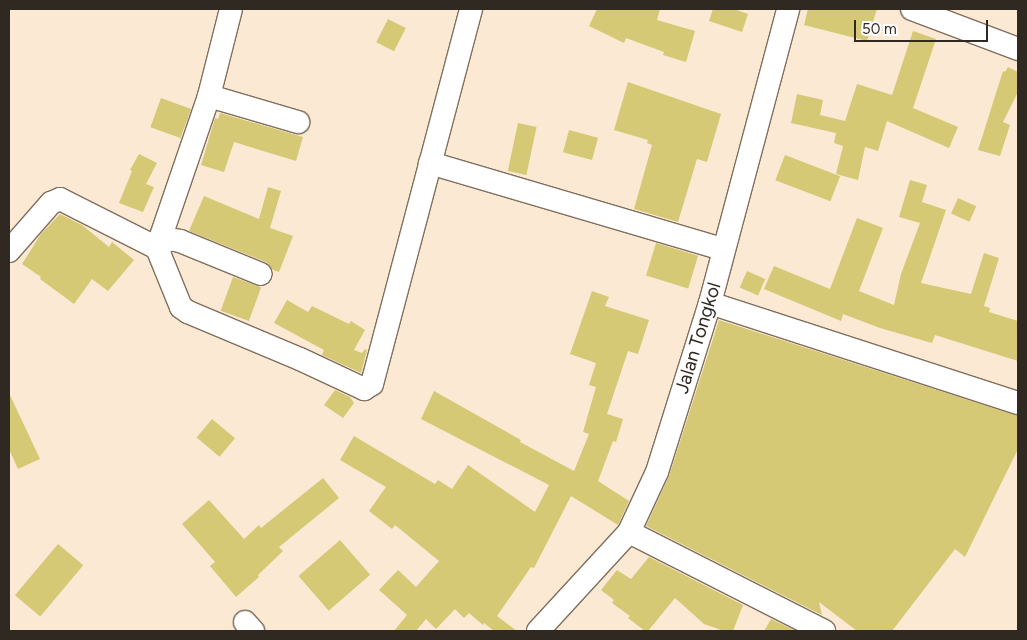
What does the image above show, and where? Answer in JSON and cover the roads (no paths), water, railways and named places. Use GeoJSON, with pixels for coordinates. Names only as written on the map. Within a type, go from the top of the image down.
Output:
{"type":"FeatureCollection","features":[{"type":"Feature","properties":{"kind":"street"},"geometry":{"type":"LineString","coordinates":[[231,9],[209,96],[157,248],[181,307],[188,312],[366,389],[372,384],[471,9]]}},
{"type":"Feature","properties":{"kind":"street","name":"Jalan Tongkol"},"geometry":{"type":"LineString","coordinates":[[538,631],[629,532],[657,472],[710,303],[788,9]]}},
{"type":"Feature","properties":{"kind":"street"},"geometry":{"type":"LineString","coordinates":[[912,9],[1018,49]]}},
{"type":"Feature","properties":{"kind":"street"},"geometry":{"type":"LineString","coordinates":[[209,96],[298,122]]}},
{"type":"Feature","properties":{"kind":"street"},"geometry":{"type":"LineString","coordinates":[[430,163],[723,249]]}},
{"type":"Feature","properties":{"kind":"street"},"geometry":{"type":"LineString","coordinates":[[9,251],[51,203],[60,199],[157,248]]}},
{"type":"Feature","properties":{"kind":"street"},"geometry":{"type":"LineString","coordinates":[[157,248],[169,239],[180,241],[261,274]]}},
{"type":"Feature","properties":{"kind":"street"},"geometry":{"type":"LineString","coordinates":[[710,303],[1018,403]]}},
{"type":"Feature","properties":{"kind":"street"},"geometry":{"type":"LineString","coordinates":[[629,532],[824,631]]}}]}
